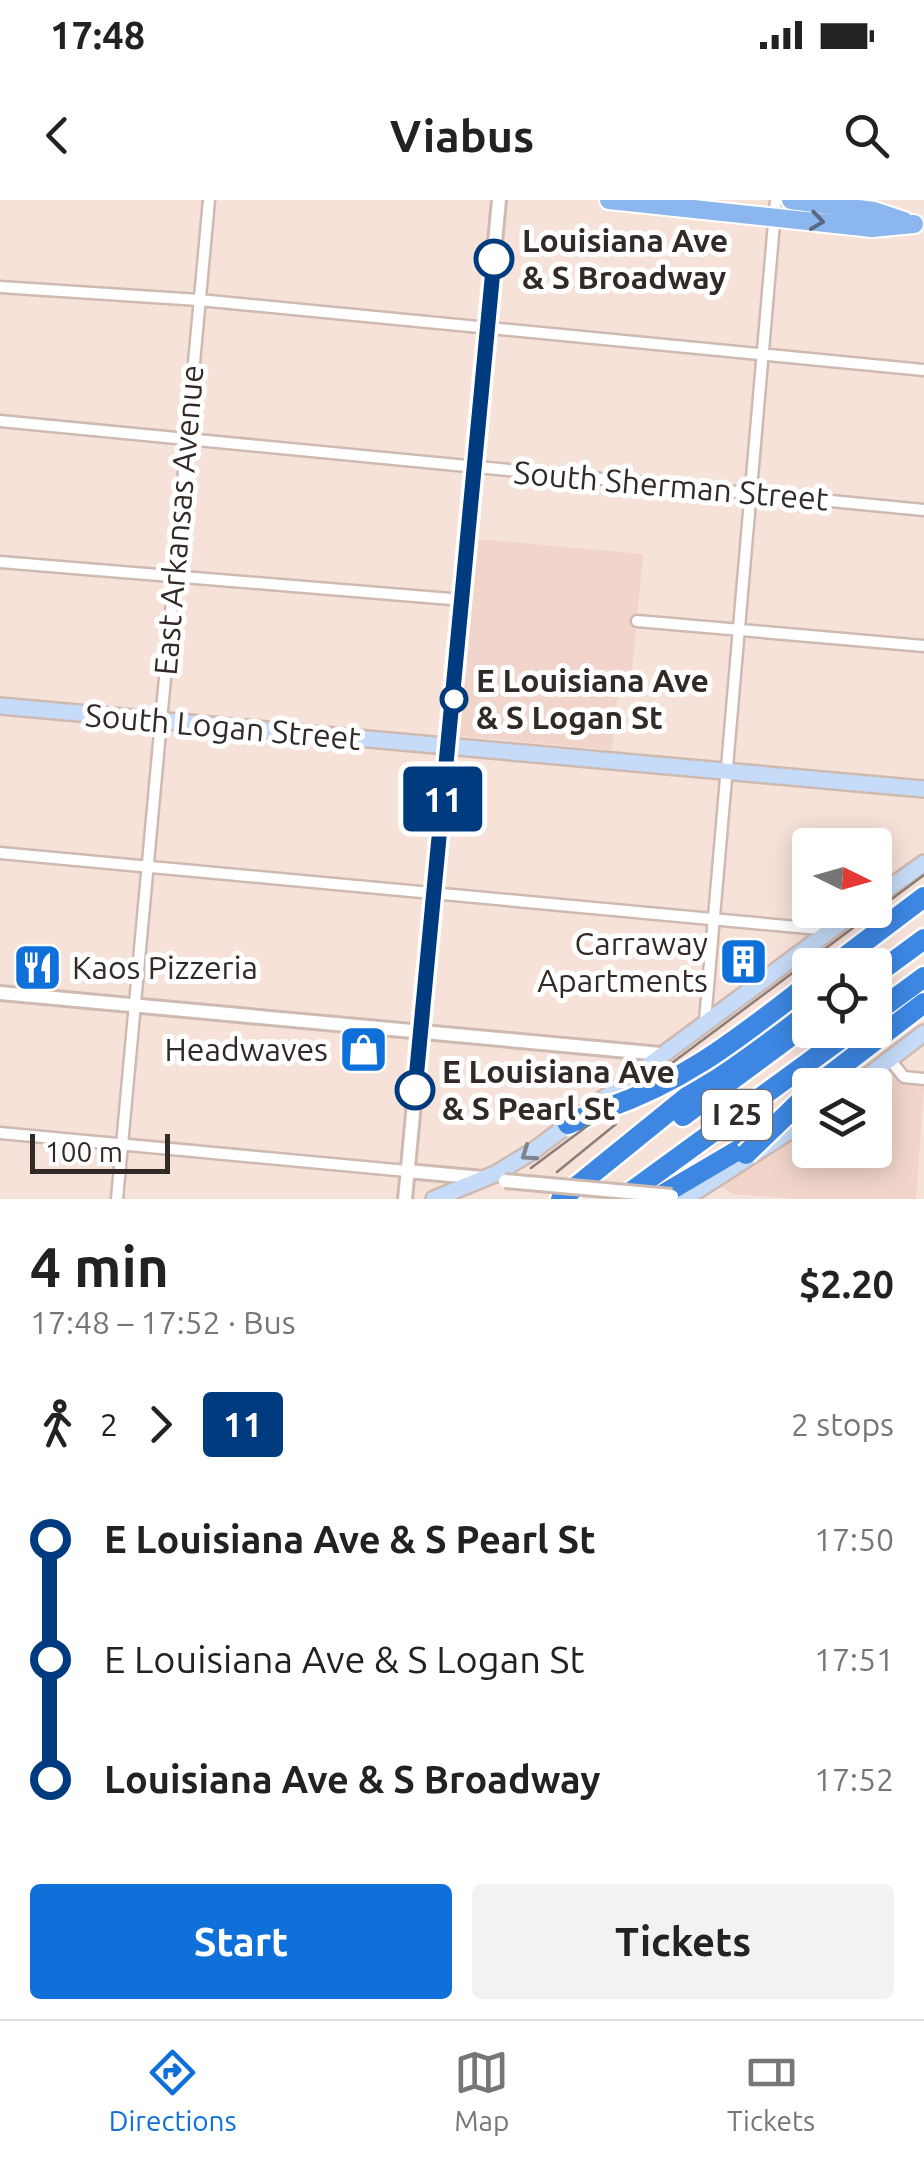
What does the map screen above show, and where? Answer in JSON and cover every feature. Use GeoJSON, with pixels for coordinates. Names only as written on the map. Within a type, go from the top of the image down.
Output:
{"type":"FeatureCollection","features":[{"type":"Feature","properties":{"kind":"highway"},"geometry":{"type":"LineString","coordinates":[[858,948],[921,903]]}},
{"type":"Feature","properties":{"kind":"highway"},"geometry":{"type":"LineString","coordinates":[[869,948],[921,903]]}},
{"type":"Feature","properties":{"kind":"highway"},"geometry":{"type":"LineString","coordinates":[[892,963],[924,939]]}},
{"type":"Feature","properties":{"kind":"highway"},"geometry":{"type":"LineString","coordinates":[[892,1000],[924,976]]}},
{"type":"Feature","properties":{"kind":"highway"},"geometry":{"type":"LineString","coordinates":[[568,1124],[699,1067],[792,997]]}},
{"type":"Feature","properties":{"kind":"highway"},"geometry":{"type":"LineString","coordinates":[[839,1068],[924,1003]]}},
{"type":"Feature","properties":{"kind":"highway"},"geometry":{"type":"LineString","coordinates":[[564,1199],[792,1012]]}},
{"type":"Feature","properties":{"kind":"highway"},"geometry":{"type":"LineString","coordinates":[[856,1068],[924,1016]]}},
{"type":"Feature","properties":{"kind":"highway","name":"I 25"},"geometry":{"type":"LineString","coordinates":[[564,1199],[792,1035]]}},
{"type":"Feature","properties":{"kind":"highway","name":"I 25"},"geometry":{"type":"LineString","coordinates":[[621,1199],[827,1048]]}},
{"type":"Feature","properties":{"kind":"highway"},"geometry":{"type":"LineString","coordinates":[[738,1161],[792,1109]]}},
{"type":"Feature","properties":{"kind":"highway"},"geometry":{"type":"LineString","coordinates":[[681,1198],[792,1116]]}},
{"type":"Feature","properties":{"kind":"main road"},"geometry":{"type":"LineString","coordinates":[[608,200],[776,208],[872,228],[919,224]]}},
{"type":"Feature","properties":{"kind":"main road"},"geometry":{"type":"LineString","coordinates":[[792,200],[874,212],[919,224]]}},
{"type":"Feature","properties":{"kind":"main road","name":"South Logan Street"},"geometry":{"type":"LineString","coordinates":[[0,706],[924,789]]}},
{"type":"Feature","properties":{"kind":"main road"},"geometry":{"type":"LineString","coordinates":[[892,886],[924,863]]}},
{"type":"Feature","properties":{"kind":"main road"},"geometry":{"type":"LineString","coordinates":[[434,1199],[516,1162],[833,928]]}},
{"type":"Feature","properties":{"kind":"main road"},"geometry":{"type":"LineString","coordinates":[[879,1068],[924,1034]]}},
{"type":"Feature","properties":{"kind":"main road"},"geometry":{"type":"LineString","coordinates":[[681,1198],[792,1129]]}},
{"type":"Feature","properties":{"kind":"street","name":"East Arkansas Avenue"},"geometry":{"type":"LineString","coordinates":[[117,1199],[209,200]]}},
{"type":"Feature","properties":{"kind":"street"},"geometry":{"type":"LineString","coordinates":[[404,1199],[500,200]]}},
{"type":"Feature","properties":{"kind":"street"},"geometry":{"type":"LineString","coordinates":[[705,1021],[776,208]]}},
{"type":"Feature","properties":{"kind":"street"},"geometry":{"type":"LineString","coordinates":[[0,287],[200,300],[924,370]]}},
{"type":"Feature","properties":{"kind":"street","name":"South Sherman Street"},"geometry":{"type":"LineString","coordinates":[[0,421],[924,510]]}},
{"type":"Feature","properties":{"kind":"street"},"geometry":{"type":"LineString","coordinates":[[0,562],[464,600]]}},
{"type":"Feature","properties":{"kind":"street"},"geometry":{"type":"LineString","coordinates":[[637,621],[924,646]]}},
{"type":"Feature","properties":{"kind":"street"},"geometry":{"type":"LineString","coordinates":[[0,853],[830,930]]}},
{"type":"Feature","properties":{"kind":"street"},"geometry":{"type":"LineString","coordinates":[[0,994],[662,1054]]}},
{"type":"Feature","properties":{"kind":"street"},"geometry":{"type":"LineString","coordinates":[[890,1060],[904,1077],[924,1079]]}},
{"type":"Feature","properties":{"kind":"street"},"geometry":{"type":"LineString","coordinates":[[0,1133],[681,1198]]}},
{"type":"Feature","properties":{"kind":"shaded area"},"geometry":{"type":"Polygon","coordinates":[[[478,539],[643,554],[630,694],[618,693],[612,750],[459,736],[478,539]]]}},
{"type":"Feature","properties":{"kind":"shaded area"},"geometry":{"type":"Polygon","coordinates":[[[892,1078],[924,1087],[916,1199],[796,1199],[733,1194],[721,1182],[792,1132],[792,1168],[892,1168],[892,1078]]]}},
{"type":"Feature","properties":{"kind":"tram line"},"geometry":{"type":"LineString","coordinates":[[531,1168],[924,875]]}},
{"type":"Feature","properties":{"kind":"tram line"},"geometry":{"type":"LineString","coordinates":[[557,1172],[616,1124]]}},
{"type":"Feature","properties":{"kind":"bus line","name":"11"},"geometry":{"type":"LineString","coordinates":[[415,1090],[494,259]]}},
{"type":"Feature","properties":{"kind":"place","name":"Louisiana Ave & S Broadway"},"geometry":{"type":"Point","coordinates":[494,259]}},
{"type":"Feature","properties":{"kind":"place","name":"E Louisiana Ave & S Logan St"},"geometry":{"type":"Point","coordinates":[454,699]}},
{"type":"Feature","properties":{"kind":"place","name":"Carraway Apartments"},"geometry":{"type":"Point","coordinates":[743,962]}},
{"type":"Feature","properties":{"kind":"place","name":"Kaos Pizzeria"},"geometry":{"type":"Point","coordinates":[37,968]}},
{"type":"Feature","properties":{"kind":"place","name":"Headwaves"},"geometry":{"type":"Point","coordinates":[363,1050]}},
{"type":"Feature","properties":{"kind":"place","name":"E Louisiana Ave & S Pearl St"},"geometry":{"type":"Point","coordinates":[415,1090]}}]}
